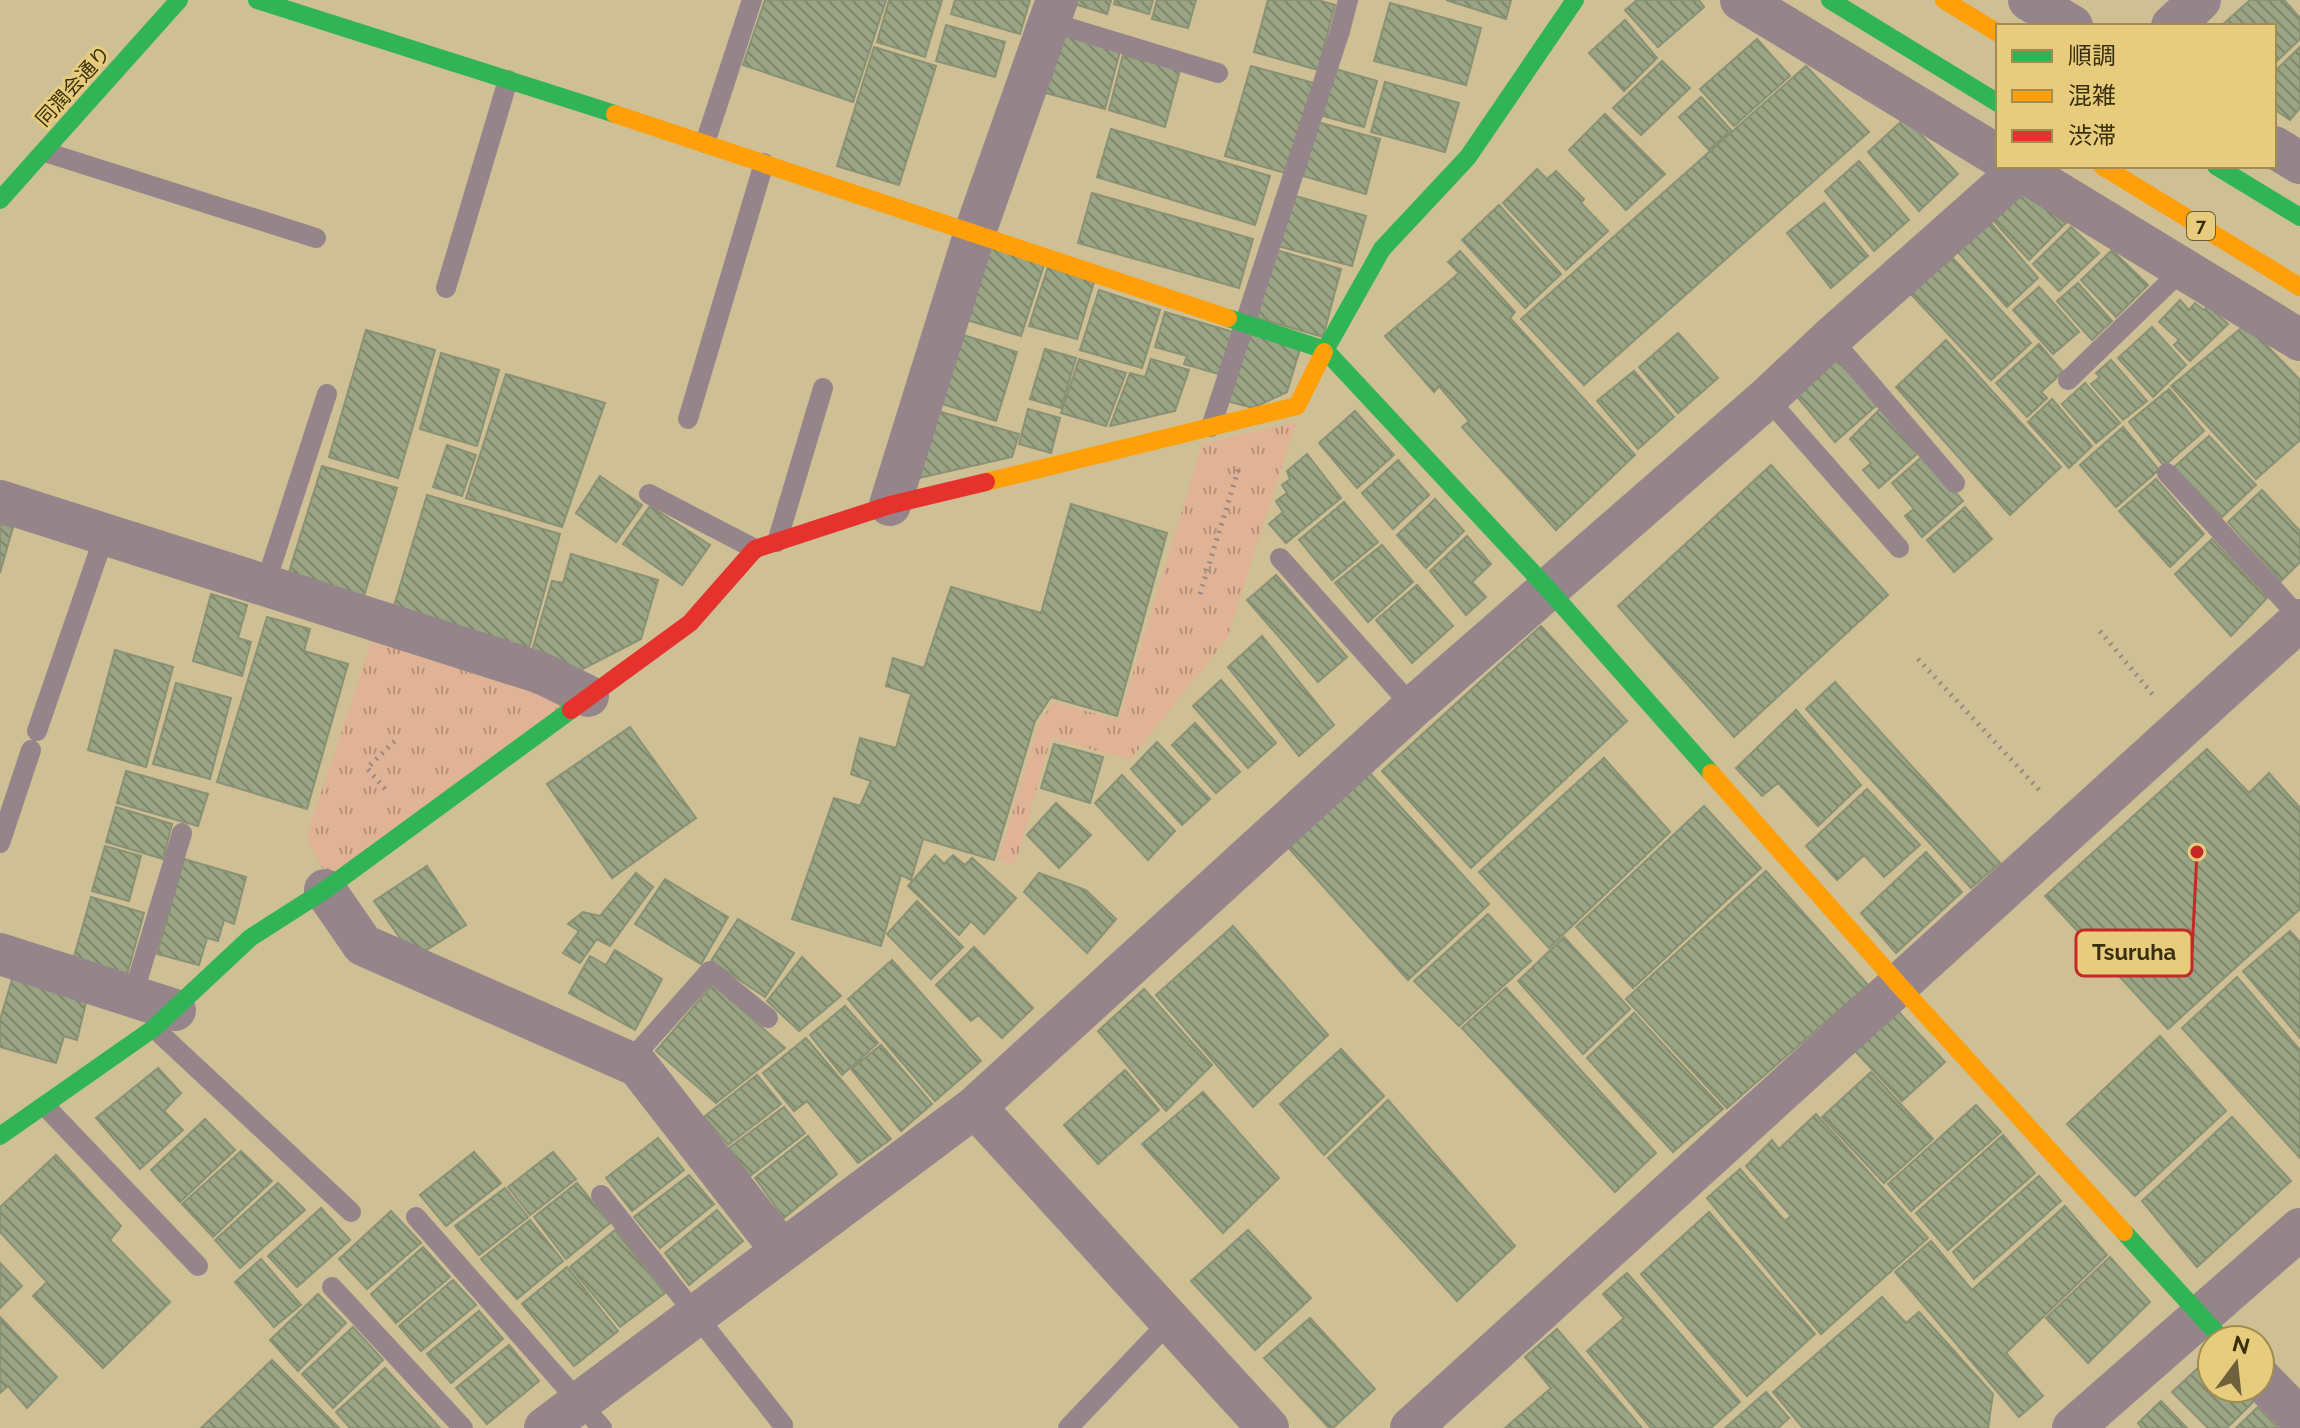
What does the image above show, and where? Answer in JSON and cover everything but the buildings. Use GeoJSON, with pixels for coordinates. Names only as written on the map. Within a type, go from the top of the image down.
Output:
{"type":"FeatureCollection","features":[{"type":"Feature","properties":{"kind":"main road","name":"同潤会通り"},"geometry":{"type":"LineString","coordinates":[[0,200],[179,0]]}},
{"type":"Feature","properties":{"kind":"main road"},"geometry":{"type":"LineString","coordinates":[[257,0],[705,143],[1325,350],[1548,589],[1899,985],[2207,1324]]}},
{"type":"Feature","properties":{"kind":"main road"},"geometry":{"type":"LineString","coordinates":[[0,1136],[45,1106],[154,1011],[250,938],[325,890],[690,623],[755,549],[890,505],[1297,406],[1382,249],[1468,157],[1575,0]]}},
{"type":"Feature","properties":{"kind":"main road"},"geometry":{"type":"LineString","coordinates":[[1830,0],[1996,102]]}},
{"type":"Feature","properties":{"kind":"main road"},"geometry":{"type":"LineString","coordinates":[[1944,0],[1996,32]]}},
{"type":"Feature","properties":{"kind":"main road","name":"7"},"geometry":{"type":"LineString","coordinates":[[2105,168],[2300,287]]}},
{"type":"Feature","properties":{"kind":"main road"},"geometry":{"type":"LineString","coordinates":[[2219,168],[2300,217]]}},
{"type":"Feature","properties":{"kind":"street"},"geometry":{"type":"LineString","coordinates":[[1741,0],[1996,154]]}},
{"type":"Feature","properties":{"kind":"street"},"geometry":{"type":"LineString","coordinates":[[2029,0],[2069,24]]}},
{"type":"Feature","properties":{"kind":"street"},"geometry":{"type":"LineString","coordinates":[[2174,24],[2200,0]]}},
{"type":"Feature","properties":{"kind":"street"},"geometry":{"type":"LineString","coordinates":[[890,505],[975,232],[1053,11]]}},
{"type":"Feature","properties":{"kind":"street"},"geometry":{"type":"LineString","coordinates":[[2276,148],[2300,163]]}},
{"type":"Feature","properties":{"kind":"street"},"geometry":{"type":"LineString","coordinates":[[545,1428],[592,1415],[696,1315],[975,1107],[1413,707],[1767,398],[2011,168]]}},
{"type":"Feature","properties":{"kind":"street"},"geometry":{"type":"LineString","coordinates":[[2019,168],[2300,340]]}},
{"type":"Feature","properties":{"kind":"street"},"geometry":{"type":"LineString","coordinates":[[0,501],[541,673],[588,696]]}},
{"type":"Feature","properties":{"kind":"street"},"geometry":{"type":"LineString","coordinates":[[1411,1428],[2300,619]]}},
{"type":"Feature","properties":{"kind":"street"},"geometry":{"type":"LineString","coordinates":[[325,890],[363,945],[638,1066],[782,1251]]}},
{"type":"Feature","properties":{"kind":"street"},"geometry":{"type":"LineString","coordinates":[[0,954],[154,1011]]}},
{"type":"Feature","properties":{"kind":"street"},"geometry":{"type":"LineString","coordinates":[[975,1107],[1259,1423]]}},
{"type":"Feature","properties":{"kind":"street"},"geometry":{"type":"LineString","coordinates":[[2215,1324],[2300,1229]]}},
{"type":"Feature","properties":{"kind":"street"},"geometry":{"type":"LineString","coordinates":[[2073,1428],[2196,1339]]}},
{"type":"Feature","properties":{"kind":"street"},"geometry":{"type":"LineString","coordinates":[[2276,1394],[2300,1419]]}},
{"type":"Feature","properties":{"kind":"lane"},"geometry":{"type":"LineString","coordinates":[[705,143],[752,0]]}},
{"type":"Feature","properties":{"kind":"lane"},"geometry":{"type":"LineString","coordinates":[[1211,427],[1348,0]]}},
{"type":"Feature","properties":{"kind":"lane"},"geometry":{"type":"LineString","coordinates":[[1053,11],[1218,73]]}},
{"type":"Feature","properties":{"kind":"lane"},"geometry":{"type":"LineString","coordinates":[[446,288],[508,80]]}},
{"type":"Feature","properties":{"kind":"lane"},"geometry":{"type":"LineString","coordinates":[[45,152],[316,238]]}},
{"type":"Feature","properties":{"kind":"lane"},"geometry":{"type":"LineString","coordinates":[[688,419],[764,163]]}},
{"type":"Feature","properties":{"kind":"lane"},"geometry":{"type":"LineString","coordinates":[[2068,380],[2183,269]]}},
{"type":"Feature","properties":{"kind":"lane"},"geometry":{"type":"LineString","coordinates":[[1831,338],[1955,483]]}},
{"type":"Feature","properties":{"kind":"lane"},"geometry":{"type":"LineString","coordinates":[[777,542],[823,388]]}},
{"type":"Feature","properties":{"kind":"lane"},"geometry":{"type":"LineString","coordinates":[[265,585],[327,394]]}},
{"type":"Feature","properties":{"kind":"lane"},"geometry":{"type":"LineString","coordinates":[[1767,398],[1899,548]]}},
{"type":"Feature","properties":{"kind":"lane"},"geometry":{"type":"LineString","coordinates":[[2167,473],[2300,619]]}},
{"type":"Feature","properties":{"kind":"lane"},"geometry":{"type":"LineString","coordinates":[[649,494],[755,549]]}},
{"type":"Feature","properties":{"kind":"lane"},"geometry":{"type":"LineString","coordinates":[[0,843],[105,534]]}},
{"type":"Feature","properties":{"kind":"lane"},"geometry":{"type":"LineString","coordinates":[[1280,558],[1413,707]]}},
{"type":"Feature","properties":{"kind":"lane"},"geometry":{"type":"LineString","coordinates":[[182,833],[154,1011],[351,1212]]}},
{"type":"Feature","properties":{"kind":"lane"},"geometry":{"type":"LineString","coordinates":[[629,1062],[710,971],[768,1018]]}},
{"type":"Feature","properties":{"kind":"lane"},"geometry":{"type":"LineString","coordinates":[[45,1106],[198,1266]]}},
{"type":"Feature","properties":{"kind":"lane"},"geometry":{"type":"LineString","coordinates":[[601,1195],[783,1425]]}},
{"type":"Feature","properties":{"kind":"lane"},"geometry":{"type":"LineString","coordinates":[[416,1217],[592,1415]]}},
{"type":"Feature","properties":{"kind":"lane"},"geometry":{"type":"LineString","coordinates":[[332,1287],[463,1428]]}},
{"type":"Feature","properties":{"kind":"lane"},"geometry":{"type":"LineString","coordinates":[[1068,1428],[1170,1321]]}},
{"type":"Feature","properties":{"kind":"path"},"geometry":{"type":"LineString","coordinates":[[1200,594],[1255,416]]}},
{"type":"Feature","properties":{"kind":"path"},"geometry":{"type":"LineString","coordinates":[[2100,631],[2180,729]]}},
{"type":"Feature","properties":{"kind":"path"},"geometry":{"type":"LineString","coordinates":[[1918,659],[2074,827]]}},
{"type":"Feature","properties":{"kind":"path"},"geometry":{"type":"LineString","coordinates":[[395,741],[367,768],[413,824]]}},
{"type":"Feature","properties":{"kind":"green space"},"geometry":{"type":"Polygon","coordinates":[[[1296,422],[1227,639],[1130,760],[1051,738],[1015,864],[998,860],[1039,724],[1053,702],[1119,720],[1202,444],[1296,422]]]}},
{"type":"Feature","properties":{"kind":"green space"},"geometry":{"type":"Polygon","coordinates":[[[376,628],[574,698],[329,880],[306,838],[376,628]]]}},
{"type":"Feature","properties":{"kind":"traffic: fast"},"geometry":{"type":"LineString","coordinates":[[0,200],[179,0]]}},
{"type":"Feature","properties":{"kind":"traffic: fast"},"geometry":{"type":"LineString","coordinates":[[257,0],[615,114]]}},
{"type":"Feature","properties":{"kind":"traffic: fast"},"geometry":{"type":"LineString","coordinates":[[1324,352],[1382,249],[1468,157],[1575,0]]}},
{"type":"Feature","properties":{"kind":"traffic: fast"},"geometry":{"type":"LineString","coordinates":[[1830,0],[1996,102]]}},
{"type":"Feature","properties":{"kind":"traffic: fast"},"geometry":{"type":"LineString","coordinates":[[2219,168],[2300,217]]}},
{"type":"Feature","properties":{"kind":"traffic: fast"},"geometry":{"type":"LineString","coordinates":[[1228,318],[1325,350],[1548,589],[1711,773]]}},
{"type":"Feature","properties":{"kind":"traffic: fast"},"geometry":{"type":"LineString","coordinates":[[0,1136],[154,1028],[250,938],[325,890],[571,710]]}},
{"type":"Feature","properties":{"kind":"traffic: fast"},"geometry":{"type":"LineString","coordinates":[[2124,1232],[2208,1324]]}},
{"type":"Feature","properties":{"kind":"traffic: slow"},"geometry":{"type":"LineString","coordinates":[[1944,0],[1996,32]]}},
{"type":"Feature","properties":{"kind":"traffic: slow"},"geometry":{"type":"LineString","coordinates":[[615,114],[1228,318]]}},
{"type":"Feature","properties":{"kind":"traffic: slow"},"geometry":{"type":"LineString","coordinates":[[2105,168],[2300,287]]}},
{"type":"Feature","properties":{"kind":"traffic: slow"},"geometry":{"type":"LineString","coordinates":[[986,482],[1297,406],[1324,352]]}},
{"type":"Feature","properties":{"kind":"traffic: slow"},"geometry":{"type":"LineString","coordinates":[[1711,773],[2124,1232]]}},
{"type":"Feature","properties":{"kind":"traffic: jam"},"geometry":{"type":"LineString","coordinates":[[571,710],[690,623],[755,549],[890,505],[986,482]]}},
{"type":"Feature","properties":{"kind":"place","name":"Tsuruha"},"geometry":{"type":"Point","coordinates":[2197,852]}}]}
